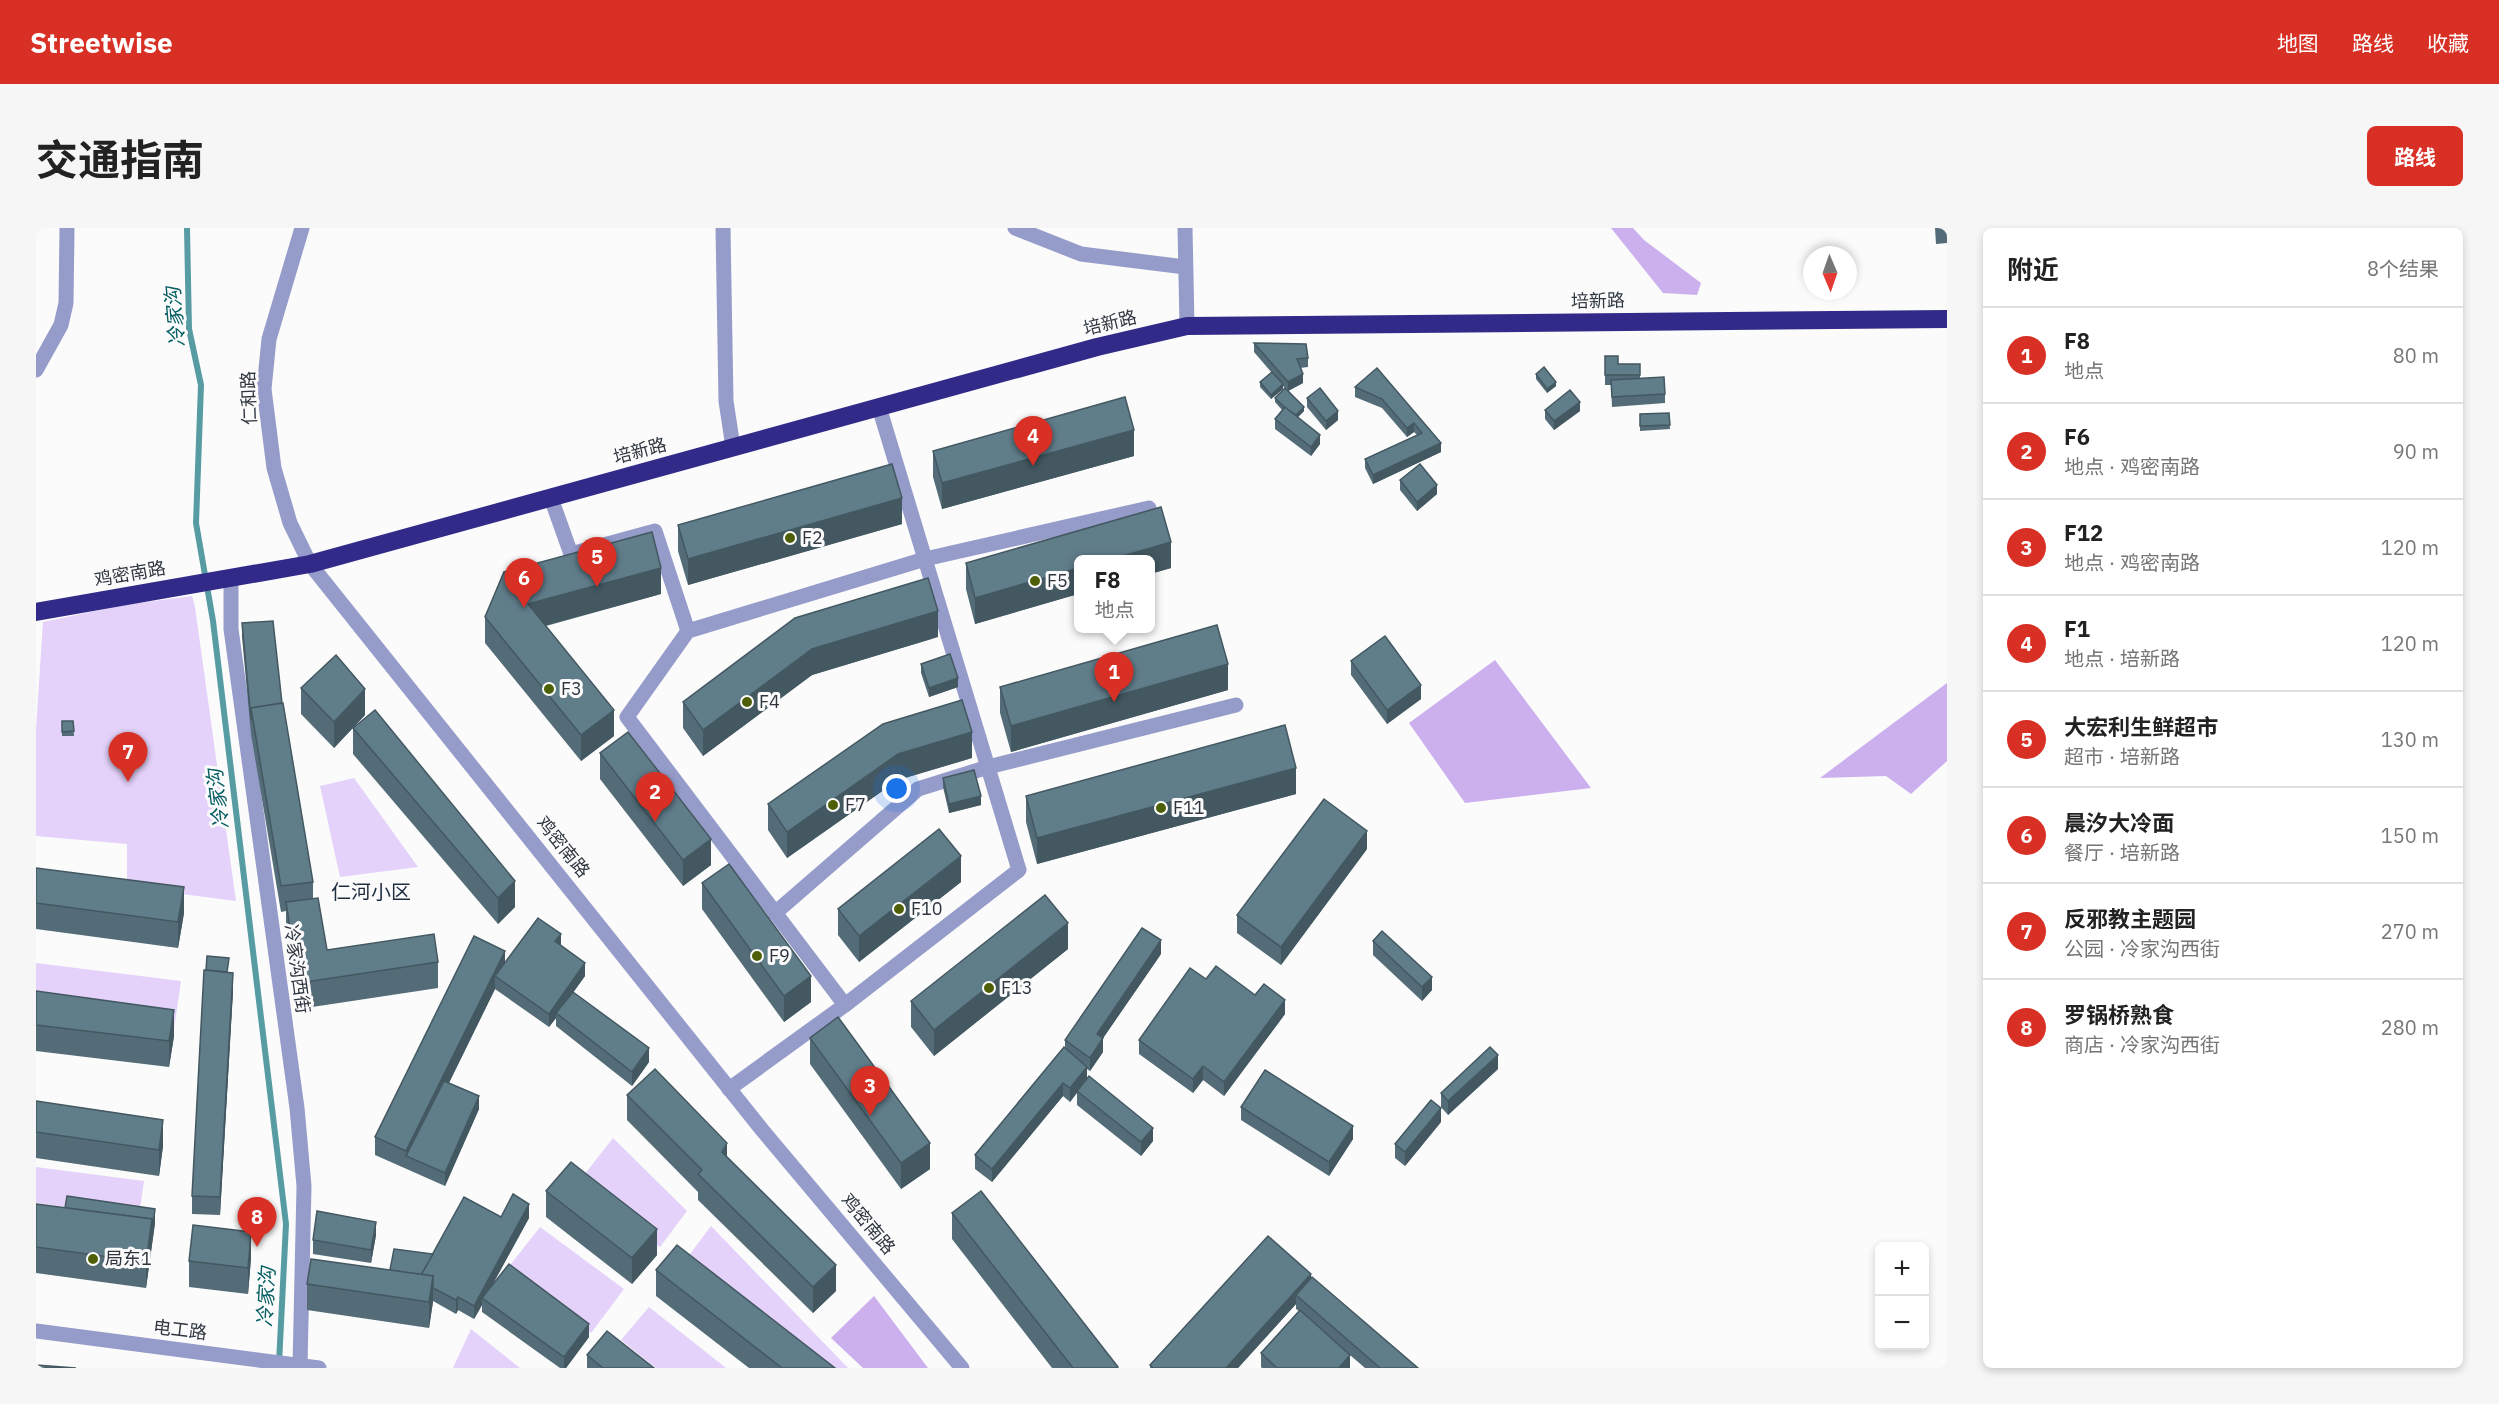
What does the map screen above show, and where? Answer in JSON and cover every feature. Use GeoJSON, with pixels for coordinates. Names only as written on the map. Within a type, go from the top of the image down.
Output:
{"type":"FeatureCollection","features":[{"type":"Feature","properties":{"kind":"highway","name":"培新路"},"geometry":{"type":"LineString","coordinates":[[310,564],[1097,347],[1187,326],[1947,319]]}},
{"type":"Feature","properties":{"kind":"highway","name":"鸡密南路"},"geometry":{"type":"LineString","coordinates":[[36,612],[310,564]]}},
{"type":"Feature","properties":{"kind":"street"},"geometry":{"type":"LineString","coordinates":[[36,370],[61,325],[66,303],[68,228]]}},
{"type":"Feature","properties":{"kind":"street","name":"仁和路"},"geometry":{"type":"LineString","coordinates":[[302,228],[269,339],[264,390],[274,468],[290,523],[310,564]]}},
{"type":"Feature","properties":{"kind":"street"},"geometry":{"type":"LineString","coordinates":[[723,228],[726,401],[733,447]]}},
{"type":"Feature","properties":{"kind":"street"},"geometry":{"type":"LineString","coordinates":[[1015,228],[1081,254],[1185,267]]}},
{"type":"Feature","properties":{"kind":"street"},"geometry":{"type":"LineString","coordinates":[[1185,228],[1187,326]]}},
{"type":"Feature","properties":{"kind":"street"},"geometry":{"type":"LineString","coordinates":[[729,1089],[845,1005],[1018,870],[879,407]]}},
{"type":"Feature","properties":{"kind":"street"},"geometry":{"type":"LineString","coordinates":[[551,498],[571,554],[655,531],[688,631]]}},
{"type":"Feature","properties":{"kind":"street"},"geometry":{"type":"LineString","coordinates":[[845,1005],[627,717],[688,631],[925,559],[1149,508]]}},
{"type":"Feature","properties":{"kind":"street","name":"鸡密南路"},"geometry":{"type":"LineString","coordinates":[[310,564],[729,1089],[962,1368]]}},
{"type":"Feature","properties":{"kind":"street","name":"冷家沟西街"},"geometry":{"type":"LineString","coordinates":[[231,579],[231,629],[297,1108],[304,1186],[300,1366]]}},
{"type":"Feature","properties":{"kind":"street"},"geometry":{"type":"LineString","coordinates":[[775,913],[918,789],[988,767],[1236,705]]}},
{"type":"Feature","properties":{"kind":"street","name":"电工路"},"geometry":{"type":"LineString","coordinates":[[36,1331],[319,1368]]}},
{"type":"Feature","properties":{"kind":"shaded area"},"geometry":{"type":"Polygon","coordinates":[[[1611,228],[1633,228],[1644,240],[1701,283],[1697,295],[1663,293],[1611,228]]]}},
{"type":"Feature","properties":{"kind":"shaded area"},"geometry":{"type":"Polygon","coordinates":[[[192,596],[236,901],[127,887],[127,844],[36,836],[36,728],[43,622],[123,605],[192,596]]]}},
{"type":"Feature","properties":{"kind":"shaded area"},"geometry":{"type":"Polygon","coordinates":[[[1495,660],[1591,788],[1465,803],[1409,723],[1495,660]]]}},
{"type":"Feature","properties":{"kind":"shaded area"},"geometry":{"type":"Polygon","coordinates":[[[1947,683],[1947,761],[1911,794],[1886,776],[1820,778],[1947,683]]]}},
{"type":"Feature","properties":{"kind":"shaded area"},"geometry":{"type":"Polygon","coordinates":[[[354,778],[418,867],[340,877],[320,786],[354,778]]]}},
{"type":"Feature","properties":{"kind":"shaded area"},"geometry":{"type":"Polygon","coordinates":[[[36,963],[181,981],[174,1029],[36,1011],[36,963]]]}},
{"type":"Feature","properties":{"kind":"shaded area"},"geometry":{"type":"Polygon","coordinates":[[[613,1138],[687,1211],[660,1247],[577,1184],[613,1138]]]}},
{"type":"Feature","properties":{"kind":"shaded area"},"geometry":{"type":"Polygon","coordinates":[[[36,1167],[144,1181],[139,1216],[36,1203],[36,1167]]]}},
{"type":"Feature","properties":{"kind":"shaded area"},"geometry":{"type":"Polygon","coordinates":[[[711,1226],[848,1368],[816,1368],[684,1262],[711,1226]]]}},
{"type":"Feature","properties":{"kind":"shaded area"},"geometry":{"type":"Polygon","coordinates":[[[540,1227],[624,1289],[591,1333],[507,1269],[540,1227]]]}},
{"type":"Feature","properties":{"kind":"shaded area"},"geometry":{"type":"Polygon","coordinates":[[[874,1296],[928,1368],[863,1368],[831,1338],[874,1296]]]}},
{"type":"Feature","properties":{"kind":"shaded area"},"geometry":{"type":"Polygon","coordinates":[[[649,1307],[726,1368],[656,1368],[621,1340],[649,1307]]]}},
{"type":"Feature","properties":{"kind":"shaded area"},"geometry":{"type":"Polygon","coordinates":[[[471,1329],[520,1368],[453,1368],[471,1329]]]}},
{"type":"Feature","properties":{"kind":"building"},"geometry":{"type":"Polygon","coordinates":[[[1254,343],[1306,344],[1308,358],[1297,359],[1303,374],[1288,382],[1254,343]]]}},
{"type":"Feature","properties":{"kind":"building"},"geometry":{"type":"Polygon","coordinates":[[[1605,356],[1618,356],[1618,364],[1640,364],[1640,375],[1605,375],[1605,356]]]}},
{"type":"Feature","properties":{"kind":"building"},"geometry":{"type":"Polygon","coordinates":[[[1544,367],[1556,382],[1547,389],[1536,374],[1544,367]]]}},
{"type":"Feature","properties":{"kind":"building"},"geometry":{"type":"Polygon","coordinates":[[[1377,368],[1441,443],[1373,475],[1365,459],[1422,433],[1414,423],[1407,428],[1382,399],[1355,387],[1377,368]]]}},
{"type":"Feature","properties":{"kind":"building"},"geometry":{"type":"Polygon","coordinates":[[[1272,372],[1283,384],[1271,395],[1260,382],[1272,372]]]}},
{"type":"Feature","properties":{"kind":"building"},"geometry":{"type":"Polygon","coordinates":[[[1664,377],[1665,394],[1612,397],[1611,380],[1664,377]]]}},
{"type":"Feature","properties":{"kind":"building"},"geometry":{"type":"Polygon","coordinates":[[[1285,388],[1304,407],[1296,415],[1275,398],[1285,388]]]}},
{"type":"Feature","properties":{"kind":"building"},"geometry":{"type":"Polygon","coordinates":[[[1320,388],[1338,411],[1326,421],[1307,398],[1320,388]]]}},
{"type":"Feature","properties":{"kind":"building"},"geometry":{"type":"Polygon","coordinates":[[[1570,390],[1580,402],[1554,421],[1545,410],[1570,390]]]}},
{"type":"Feature","properties":{"kind":"building"},"geometry":{"type":"Polygon","coordinates":[[[1125,397],[1134,430],[942,483],[933,451],[1125,397]]]}},
{"type":"Feature","properties":{"kind":"building"},"geometry":{"type":"Polygon","coordinates":[[[1285,407],[1320,435],[1311,447],[1275,419],[1285,407]]]}},
{"type":"Feature","properties":{"kind":"building"},"geometry":{"type":"Polygon","coordinates":[[[1669,413],[1670,425],[1640,426],[1640,414],[1669,413]]]}},
{"type":"Feature","properties":{"kind":"building"},"geometry":{"type":"Polygon","coordinates":[[[892,464],[902,498],[688,559],[678,525],[892,464]]]}},
{"type":"Feature","properties":{"kind":"building"},"geometry":{"type":"Polygon","coordinates":[[[1420,464],[1437,485],[1417,502],[1400,480],[1420,464]]]}},
{"type":"Feature","properties":{"kind":"building"},"geometry":{"type":"Polygon","coordinates":[[[1161,507],[1171,542],[1126,555],[1074,555],[1074,569],[975,598],[966,563],[1161,507]]]}},
{"type":"Feature","properties":{"kind":"building"},"geometry":{"type":"Polygon","coordinates":[[[652,532],[661,568],[528,604],[614,710],[581,735],[485,617],[504,572],[652,532]]]}},
{"type":"Feature","properties":{"kind":"building"},"geometry":{"type":"Polygon","coordinates":[[[928,578],[938,611],[812,649],[703,730],[683,702],[795,618],[928,578]]]}},
{"type":"Feature","properties":{"kind":"building"},"geometry":{"type":"Polygon","coordinates":[[[273,621],[282,703],[251,708],[251,720],[242,623],[273,621]]]}},
{"type":"Feature","properties":{"kind":"building"},"geometry":{"type":"Polygon","coordinates":[[[1217,625],[1228,664],[1011,726],[1000,687],[1217,625]]]}},
{"type":"Feature","properties":{"kind":"building"},"geometry":{"type":"Polygon","coordinates":[[[1385,636],[1421,685],[1387,710],[1351,661],[1385,636]]]}},
{"type":"Feature","properties":{"kind":"building"},"geometry":{"type":"Polygon","coordinates":[[[950,654],[958,678],[929,688],[921,664],[950,654]]]}},
{"type":"Feature","properties":{"kind":"building"},"geometry":{"type":"Polygon","coordinates":[[[336,655],[365,689],[334,722],[301,688],[336,655]]]}},
{"type":"Feature","properties":{"kind":"building"},"geometry":{"type":"Polygon","coordinates":[[[962,700],[972,732],[898,754],[787,832],[768,804],[883,724],[962,700]]]}},
{"type":"Feature","properties":{"kind":"building"},"geometry":{"type":"Polygon","coordinates":[[[283,703],[313,882],[281,886],[251,708],[283,703]]]}},
{"type":"Feature","properties":{"kind":"building"},"geometry":{"type":"Polygon","coordinates":[[[375,710],[515,881],[498,898],[353,728],[375,710]]]}},
{"type":"Feature","properties":{"kind":"building"},"geometry":{"type":"Polygon","coordinates":[[[62,721],[73,721],[74,731],[62,732],[62,721]]]}},
{"type":"Feature","properties":{"kind":"building"},"geometry":{"type":"Polygon","coordinates":[[[1285,725],[1296,768],[1037,838],[1026,796],[1285,725]]]}},
{"type":"Feature","properties":{"kind":"building"},"geometry":{"type":"Polygon","coordinates":[[[628,732],[711,839],[683,860],[600,753],[628,732]]]}},
{"type":"Feature","properties":{"kind":"building"},"geometry":{"type":"Polygon","coordinates":[[[974,770],[981,796],[949,804],[943,778],[974,770]]]}},
{"type":"Feature","properties":{"kind":"building"},"geometry":{"type":"Polygon","coordinates":[[[1324,799],[1367,831],[1281,947],[1237,915],[1324,799]]]}},
{"type":"Feature","properties":{"kind":"building"},"geometry":{"type":"Polygon","coordinates":[[[939,829],[961,856],[859,936],[838,909],[939,829]]]}},
{"type":"Feature","properties":{"kind":"building"},"geometry":{"type":"Polygon","coordinates":[[[729,864],[811,976],[784,996],[702,883],[729,864]]]}},
{"type":"Feature","properties":{"kind":"building"},"geometry":{"type":"Polygon","coordinates":[[[36,868],[184,887],[178,922],[36,903],[36,868]]]}},
{"type":"Feature","properties":{"kind":"building"},"geometry":{"type":"Polygon","coordinates":[[[1045,895],[1068,923],[934,1030],[911,1001],[1045,895]]]}},
{"type":"Feature","properties":{"kind":"building"},"geometry":{"type":"Polygon","coordinates":[[[318,898],[327,950],[434,934],[438,962],[299,983],[286,902],[318,898]]]}},
{"type":"Feature","properties":{"kind":"building"},"geometry":{"type":"Polygon","coordinates":[[[538,918],[561,934],[555,941],[585,963],[549,1014],[495,976],[538,918]]]}},
{"type":"Feature","properties":{"kind":"building"},"geometry":{"type":"Polygon","coordinates":[[[1142,928],[1161,940],[1097,1034],[1103,1038],[1090,1058],[1065,1040],[1142,928]]]}},
{"type":"Feature","properties":{"kind":"building"},"geometry":{"type":"Polygon","coordinates":[[[1382,931],[1432,977],[1422,987],[1373,941],[1382,931]]]}},
{"type":"Feature","properties":{"kind":"building"},"geometry":{"type":"Polygon","coordinates":[[[474,936],[505,951],[406,1151],[375,1137],[474,936]]]}},
{"type":"Feature","properties":{"kind":"building"},"geometry":{"type":"Polygon","coordinates":[[[207,956],[229,958],[227,972],[206,970],[207,956]]]}},
{"type":"Feature","properties":{"kind":"building"},"geometry":{"type":"Polygon","coordinates":[[[1216,966],[1255,995],[1264,984],[1285,1000],[1224,1082],[1203,1066],[1193,1079],[1139,1040],[1190,968],[1206,979],[1216,966]]]}},
{"type":"Feature","properties":{"kind":"building"},"geometry":{"type":"Polygon","coordinates":[[[204,970],[233,973],[220,1197],[192,1196],[204,970]]]}},
{"type":"Feature","properties":{"kind":"building"},"geometry":{"type":"Polygon","coordinates":[[[36,991],[174,1010],[169,1041],[36,1025],[36,991]]]}},
{"type":"Feature","properties":{"kind":"building"},"geometry":{"type":"Polygon","coordinates":[[[573,992],[649,1048],[632,1072],[556,1013],[573,992]]]}},
{"type":"Feature","properties":{"kind":"building"},"geometry":{"type":"Polygon","coordinates":[[[838,1017],[930,1143],[901,1163],[810,1038],[838,1017]]]}},
{"type":"Feature","properties":{"kind":"building"},"geometry":{"type":"Polygon","coordinates":[[[1064,1047],[1087,1067],[1070,1088],[1063,1083],[992,1169],[975,1155],[1064,1047]]]}},
{"type":"Feature","properties":{"kind":"building"},"geometry":{"type":"Polygon","coordinates":[[[1490,1047],[1498,1055],[1448,1101],[1441,1093],[1490,1047]]]}},
{"type":"Feature","properties":{"kind":"building"},"geometry":{"type":"Polygon","coordinates":[[[655,1069],[727,1143],[722,1152],[836,1265],[813,1287],[698,1174],[702,1170],[627,1095],[655,1069]]]}},
{"type":"Feature","properties":{"kind":"building"},"geometry":{"type":"Polygon","coordinates":[[[1265,1070],[1353,1126],[1329,1162],[1241,1107],[1265,1070]]]}},
{"type":"Feature","properties":{"kind":"building"},"geometry":{"type":"Polygon","coordinates":[[[1089,1076],[1153,1128],[1141,1142],[1077,1091],[1089,1076]]]}},
{"type":"Feature","properties":{"kind":"building"},"geometry":{"type":"Polygon","coordinates":[[[444,1081],[479,1096],[445,1173],[406,1156],[444,1081]]]}},
{"type":"Feature","properties":{"kind":"building"},"geometry":{"type":"Polygon","coordinates":[[[1431,1100],[1441,1108],[1405,1152],[1395,1144],[1431,1100]]]}},
{"type":"Feature","properties":{"kind":"building"},"geometry":{"type":"Polygon","coordinates":[[[36,1101],[163,1120],[159,1150],[36,1132],[36,1101]]]}},
{"type":"Feature","properties":{"kind":"building"},"geometry":{"type":"Polygon","coordinates":[[[571,1162],[657,1229],[632,1258],[546,1191],[571,1162]]]}},
{"type":"Feature","properties":{"kind":"building"},"geometry":{"type":"Polygon","coordinates":[[[981,1191],[1117,1368],[1073,1368],[952,1213],[981,1191]]]}},
{"type":"Feature","properties":{"kind":"building"},"geometry":{"type":"Polygon","coordinates":[[[513,1194],[529,1204],[474,1306],[458,1297],[456,1300],[433,1288],[433,1276],[421,1275],[464,1197],[501,1217],[513,1194]]]}},
{"type":"Feature","properties":{"kind":"building"},"geometry":{"type":"Polygon","coordinates":[[[67,1196],[155,1209],[152,1232],[152,1219],[65,1208],[67,1196]]]}},
{"type":"Feature","properties":{"kind":"building"},"geometry":{"type":"Polygon","coordinates":[[[36,1204],[152,1219],[146,1262],[36,1247],[36,1204]]]}},
{"type":"Feature","properties":{"kind":"building"},"geometry":{"type":"Polygon","coordinates":[[[317,1211],[376,1222],[371,1250],[313,1240],[317,1211]]]}},
{"type":"Feature","properties":{"kind":"building"},"geometry":{"type":"Polygon","coordinates":[[[193,1225],[251,1232],[248,1268],[189,1261],[193,1225]]]}},
{"type":"Feature","properties":{"kind":"building"},"geometry":{"type":"Polygon","coordinates":[[[1268,1236],[1311,1274],[1226,1368],[1153,1368],[1150,1365],[1268,1236]]]}},
{"type":"Feature","properties":{"kind":"building"},"geometry":{"type":"Polygon","coordinates":[[[677,1245],[835,1368],[782,1368],[656,1270],[677,1245]]]}},
{"type":"Feature","properties":{"kind":"building"},"geometry":{"type":"Polygon","coordinates":[[[394,1249],[433,1254],[421,1275],[390,1270],[394,1249]]]}},
{"type":"Feature","properties":{"kind":"building"},"geometry":{"type":"Polygon","coordinates":[[[311,1259],[433,1276],[429,1302],[307,1284],[311,1259]]]}},
{"type":"Feature","properties":{"kind":"building"},"geometry":{"type":"Polygon","coordinates":[[[509,1264],[589,1324],[564,1357],[482,1298],[509,1264]]]}},
{"type":"Feature","properties":{"kind":"building"},"geometry":{"type":"Polygon","coordinates":[[[1312,1277],[1418,1368],[1380,1368],[1296,1295],[1312,1277]]]}},
{"type":"Feature","properties":{"kind":"building"},"geometry":{"type":"Polygon","coordinates":[[[1300,1310],[1350,1355],[1339,1368],[1277,1368],[1261,1353],[1300,1310]]]}},
{"type":"Feature","properties":{"kind":"building"},"geometry":{"type":"Polygon","coordinates":[[[607,1331],[654,1368],[603,1368],[587,1355],[607,1331]]]}},
{"type":"Feature","properties":{"kind":"building"},"geometry":{"type":"Polygon","coordinates":[[[36,1365],[76,1368],[36,1368],[36,1365]]]}},
{"type":"Feature","properties":{"kind":"waterway","name":"冷家沟"},"geometry":{"type":"LineString","coordinates":[[187,228],[189,329],[201,385],[196,523],[213,621],[286,1224],[279,1363]]}},
{"type":"Feature","properties":{"kind":"place","name":"F1"},"geometry":{"type":"Point","coordinates":[1033,466]}},
{"type":"Feature","properties":{"kind":"place","name":"F2"},"geometry":{"type":"Point","coordinates":[790,538]}},
{"type":"Feature","properties":{"kind":"place","name":"F5"},"geometry":{"type":"Point","coordinates":[1035,581]}},
{"type":"Feature","properties":{"kind":"place","name":"大宏利生鲜超市"},"geometry":{"type":"Point","coordinates":[597,587]}},
{"type":"Feature","properties":{"kind":"place","name":"晨汐大冷面"},"geometry":{"type":"Point","coordinates":[524,608]}},
{"type":"Feature","properties":{"kind":"place","name":"F3"},"geometry":{"type":"Point","coordinates":[549,689]}},
{"type":"Feature","properties":{"kind":"place","name":"F4"},"geometry":{"type":"Point","coordinates":[747,702]}},
{"type":"Feature","properties":{"kind":"place","name":"F8"},"geometry":{"type":"Point","coordinates":[1114,702]}},
{"type":"Feature","properties":{"kind":"place","name":"反邪教主题园"},"geometry":{"type":"Point","coordinates":[128,782]}},
{"type":"Feature","properties":{"kind":"place","name":"F7"},"geometry":{"type":"Point","coordinates":[833,805]}},
{"type":"Feature","properties":{"kind":"place","name":"F11"},"geometry":{"type":"Point","coordinates":[1161,808]}},
{"type":"Feature","properties":{"kind":"place","name":"F6"},"geometry":{"type":"Point","coordinates":[655,822]}},
{"type":"Feature","properties":{"kind":"place","name":"F10"},"geometry":{"type":"Point","coordinates":[899,909]}},
{"type":"Feature","properties":{"kind":"place","name":"F9"},"geometry":{"type":"Point","coordinates":[757,956]}},
{"type":"Feature","properties":{"kind":"place","name":"F13"},"geometry":{"type":"Point","coordinates":[989,988]}},
{"type":"Feature","properties":{"kind":"place","name":"F12"},"geometry":{"type":"Point","coordinates":[870,1116]}},
{"type":"Feature","properties":{"kind":"place","name":"罗锅桥熟食"},"geometry":{"type":"Point","coordinates":[257,1247]}},
{"type":"Feature","properties":{"kind":"place","name":"局东1"},"geometry":{"type":"Point","coordinates":[93,1259]}},
{"type":"Feature","properties":{"kind":"district","name":"仁河小区"},"geometry":{"type":"Point","coordinates":[371,892]}}]}
